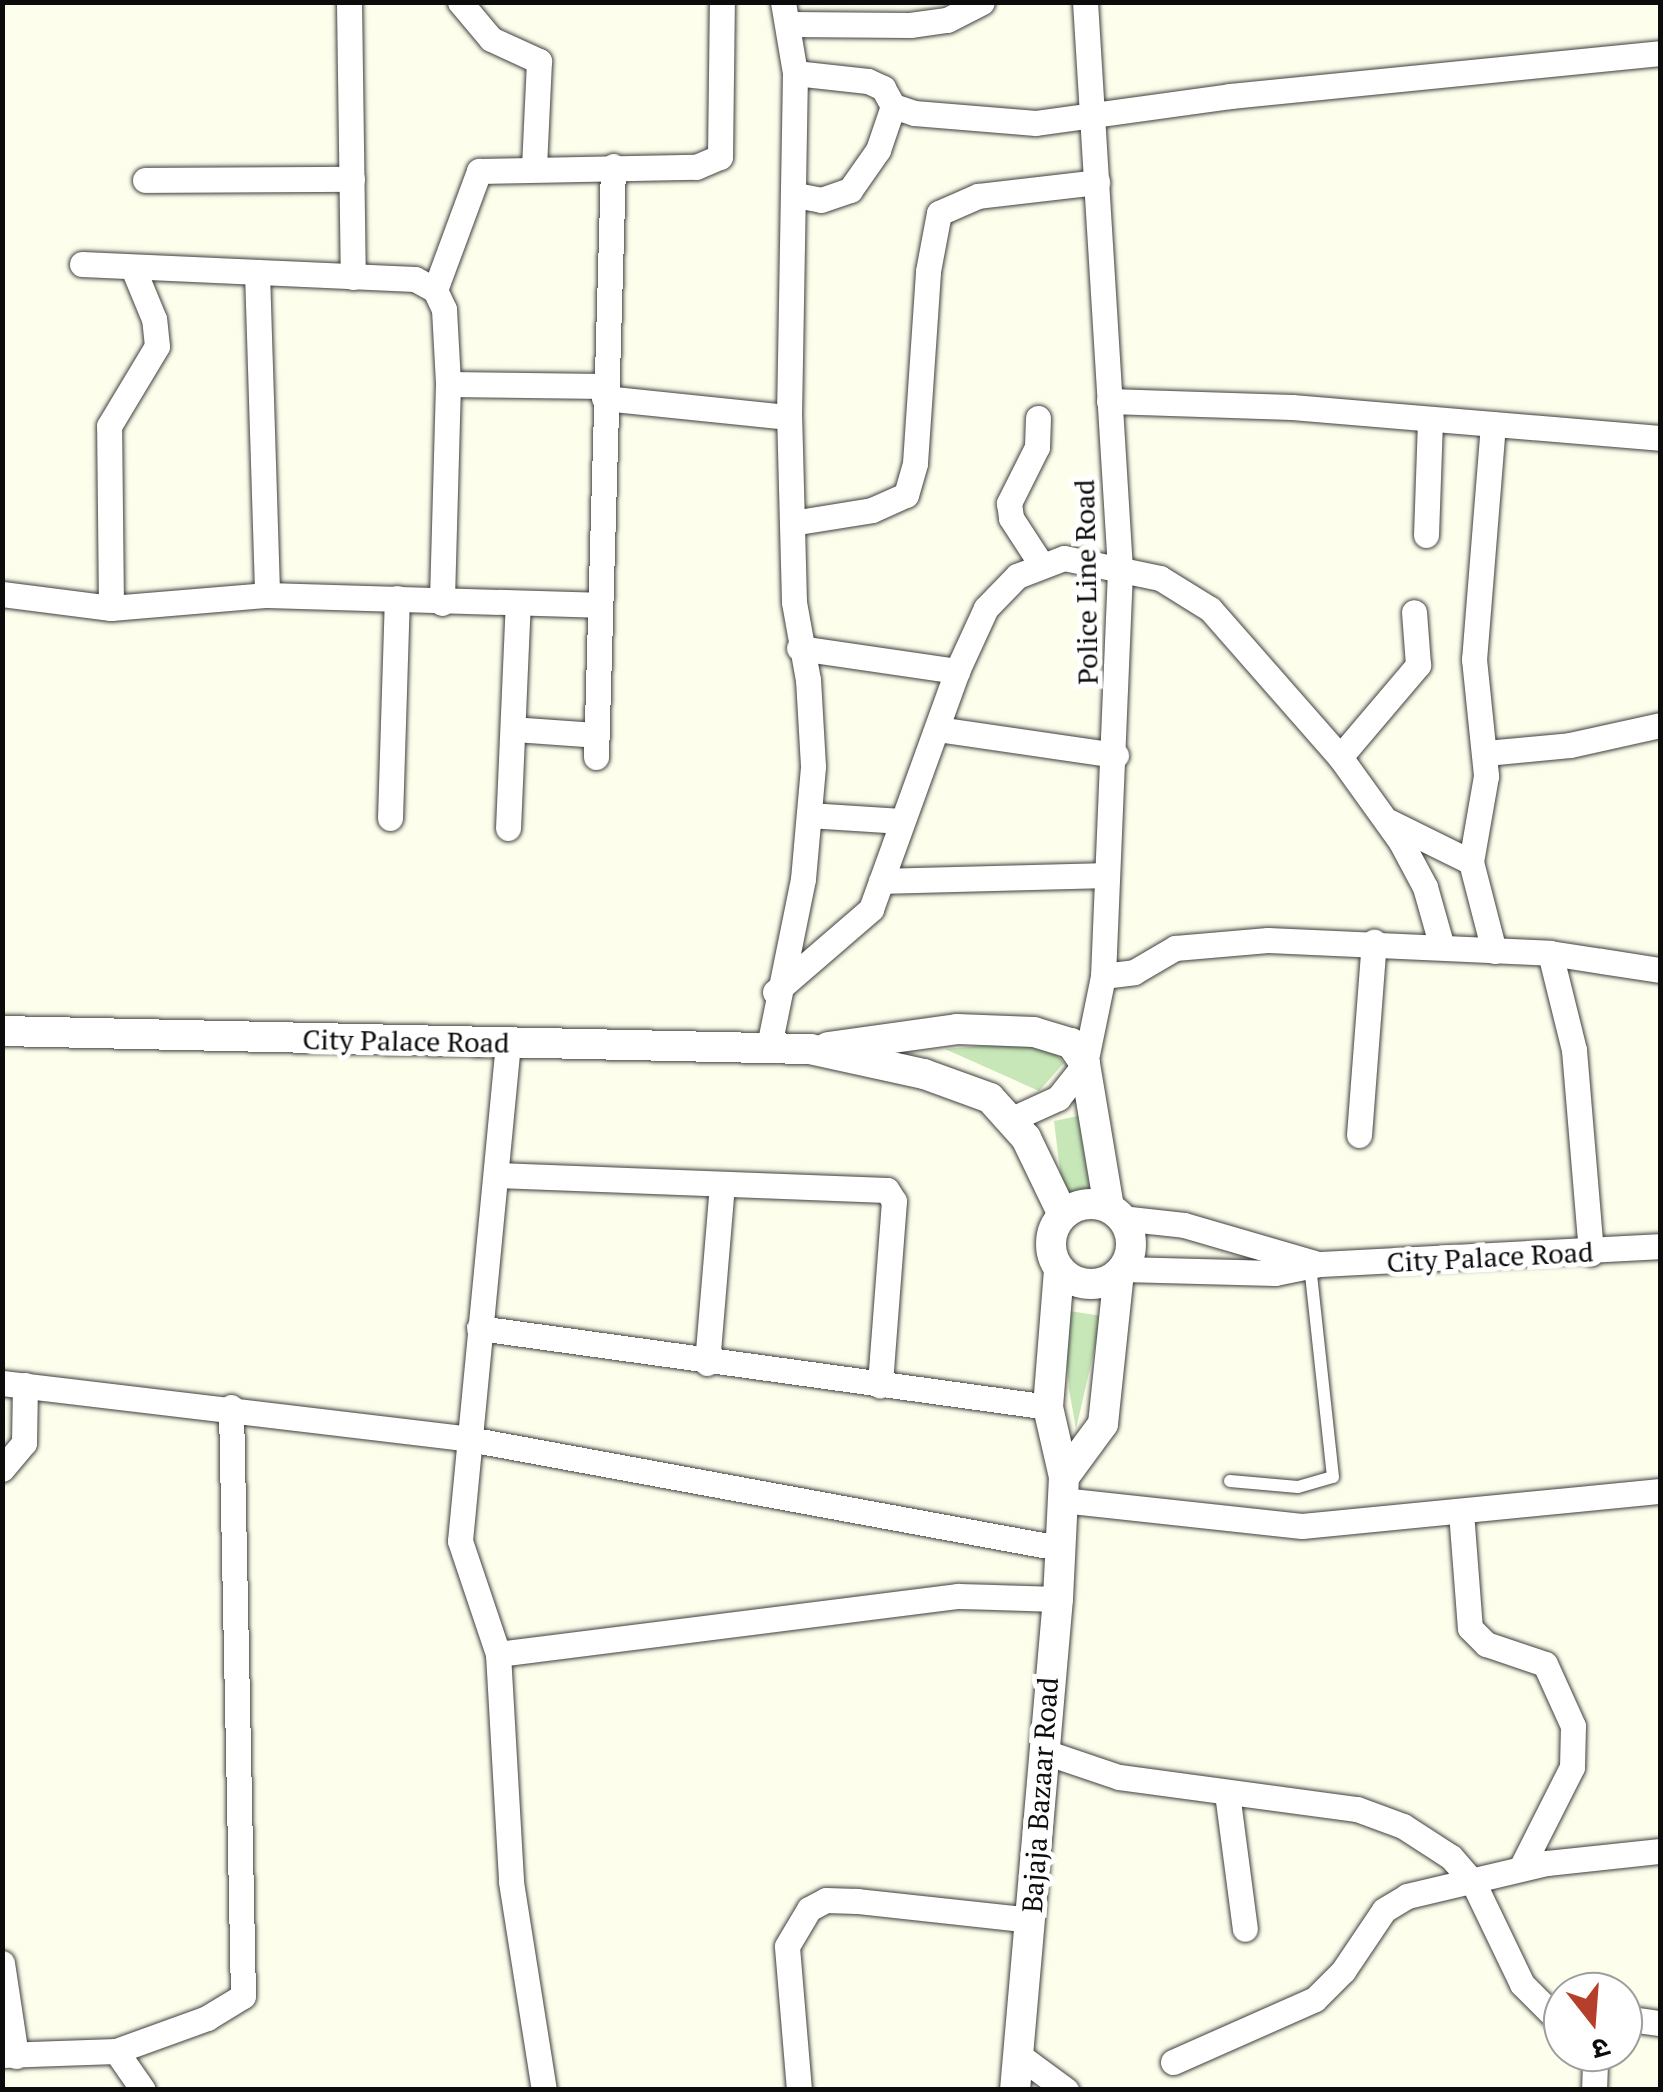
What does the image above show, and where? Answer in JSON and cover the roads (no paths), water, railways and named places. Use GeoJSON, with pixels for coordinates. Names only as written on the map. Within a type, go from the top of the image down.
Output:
{"type":"FeatureCollection","features":[{"type":"Feature","properties":{"kind":"street"},"geometry":{"type":"LineString","coordinates":[[350,2],[353,277]]}},
{"type":"Feature","properties":{"kind":"street"},"geometry":{"type":"LineString","coordinates":[[460,2],[490,39],[539,60],[534,167]]}},
{"type":"Feature","properties":{"kind":"street"},"geometry":{"type":"LineString","coordinates":[[435,290],[479,171],[696,167],[720,158],[722,2]]}},
{"type":"Feature","properties":{"kind":"street"},"geometry":{"type":"LineString","coordinates":[[769,1046],[776,992],[803,879],[808,815],[808,680],[799,648],[789,416],[796,195],[795,73],[786,13],[910,26],[947,20],[982,2]]}},
{"type":"Feature","properties":{"kind":"street","name":"Police Line Road"},"geometry":{"type":"LineString","coordinates":[[1085,2],[1120,569],[1116,755],[1103,976],[1085,1064]]}},
{"type":"Feature","properties":{"kind":"street"},"geometry":{"type":"LineString","coordinates":[[893,106],[976,120],[1092,117],[1230,96],[1660,53]]}},
{"type":"Feature","properties":{"kind":"street"},"geometry":{"type":"LineString","coordinates":[[795,73],[868,81],[883,88],[893,106],[878,150],[850,190],[821,200],[796,195]]}},
{"type":"Feature","properties":{"kind":"street"},"geometry":{"type":"LineString","coordinates":[[513,729],[596,746],[597,605],[614,166]]}},
{"type":"Feature","properties":{"kind":"street"},"geometry":{"type":"LineString","coordinates":[[145,180],[352,179]]}},
{"type":"Feature","properties":{"kind":"street"},"geometry":{"type":"LineString","coordinates":[[792,524],[872,510],[906,495],[915,463],[928,271],[940,214],[978,196],[1097,182]]}},
{"type":"Feature","properties":{"kind":"street"},"geometry":{"type":"LineString","coordinates":[[82,264],[415,279],[435,290],[444,309],[448,384],[442,603]]}},
{"type":"Feature","properties":{"kind":"street"},"geometry":{"type":"LineString","coordinates":[[111,608],[109,426],[157,346],[154,319],[132,268]]}},
{"type":"Feature","properties":{"kind":"street"},"geometry":{"type":"LineString","coordinates":[[257,272],[267,595]]}},
{"type":"Feature","properties":{"kind":"street"},"geometry":{"type":"LineString","coordinates":[[448,384],[604,392],[789,416]]}},
{"type":"Feature","properties":{"kind":"street"},"geometry":{"type":"LineString","coordinates":[[1109,401],[1430,419],[1660,438]]}},
{"type":"Feature","properties":{"kind":"street"},"geometry":{"type":"LineString","coordinates":[[1038,418],[1037,447],[1009,503],[1040,564]]}},
{"type":"Feature","properties":{"kind":"street"},"geometry":{"type":"LineString","coordinates":[[1426,535],[1430,419]]}},
{"type":"Feature","properties":{"kind":"street"},"geometry":{"type":"LineString","coordinates":[[1492,424],[1474,659],[1486,752],[1471,862],[1494,950]]}},
{"type":"Feature","properties":{"kind":"street"},"geometry":{"type":"LineString","coordinates":[[776,992],[857,926],[881,881],[956,670],[998,591],[1040,564],[1064,558],[1174,583],[1195,596],[1340,757],[1385,819],[1418,872],[1442,947]]}},
{"type":"Feature","properties":{"kind":"street"},"geometry":{"type":"LineString","coordinates":[[2,594],[111,608],[267,595],[597,605]]}},
{"type":"Feature","properties":{"kind":"street"},"geometry":{"type":"LineString","coordinates":[[390,818],[397,598]]}},
{"type":"Feature","properties":{"kind":"street"},"geometry":{"type":"LineString","coordinates":[[508,828],[518,603]]}},
{"type":"Feature","properties":{"kind":"street"},"geometry":{"type":"LineString","coordinates":[[1340,757],[1418,665],[1414,612]]}},
{"type":"Feature","properties":{"kind":"street"},"geometry":{"type":"LineString","coordinates":[[799,648],[956,670]]}},
{"type":"Feature","properties":{"kind":"street"},"geometry":{"type":"LineString","coordinates":[[1486,752],[1613,738],[1660,724]]}},
{"type":"Feature","properties":{"kind":"street"},"geometry":{"type":"LineString","coordinates":[[937,730],[1116,755]]}},
{"type":"Feature","properties":{"kind":"street"},"geometry":{"type":"LineString","coordinates":[[808,815],[901,822]]}},
{"type":"Feature","properties":{"kind":"street"},"geometry":{"type":"LineString","coordinates":[[1385,819],[1471,862]]}},
{"type":"Feature","properties":{"kind":"street"},"geometry":{"type":"LineString","coordinates":[[881,881],[1106,875]]}},
{"type":"Feature","properties":{"kind":"street"},"geometry":{"type":"LineString","coordinates":[[1358,1135],[1374,942]]}},
{"type":"Feature","properties":{"kind":"street"},"geometry":{"type":"LineString","coordinates":[[1103,976],[1134,972],[1188,946],[1374,942],[1550,953],[1660,970]]}},
{"type":"Feature","properties":{"kind":"street"},"geometry":{"type":"LineString","coordinates":[[1550,953],[1574,1050],[1591,1253]]}},
{"type":"Feature","properties":{"kind":"street","name":"City Palace Road"},"geometry":{"type":"LineString","coordinates":[[810,1049],[957,1029],[1034,1032],[1070,1044],[1085,1064]]}},
{"type":"Feature","properties":{"kind":"street","name":"City Palace Road"},"geometry":{"type":"LineString","coordinates":[[2,1032],[810,1049],[967,1087],[1012,1119],[1063,1215]]}},
{"type":"Feature","properties":{"kind":"street"},"geometry":{"type":"LineString","coordinates":[[508,1043],[460,1541],[498,1654],[511,1882],[544,2090]]}},
{"type":"Feature","properties":{"kind":"street"},"geometry":{"type":"LineString","coordinates":[[1012,1119],[1058,1098],[1085,1064]]}},
{"type":"Feature","properties":{"kind":"street"},"geometry":{"type":"LineString","coordinates":[[1063,1489],[1103,1424],[1121,1271],[1132,1246],[1115,1213],[1085,1064]]}},
{"type":"Feature","properties":{"kind":"street"},"geometry":{"type":"LineString","coordinates":[[498,1175],[888,1190],[893,1213],[880,1385]]}},
{"type":"Feature","properties":{"kind":"street"},"geometry":{"type":"LineString","coordinates":[[706,1363],[722,1186]]}},
{"type":"Feature","properties":{"kind":"street"},"geometry":{"type":"LineString","coordinates":[[1063,1489],[1048,1407],[1059,1270],[1050,1244],[1063,1215],[1092,1204],[1115,1213],[1184,1224],[1314,1265]]}},
{"type":"Feature","properties":{"kind":"street","name":"City Palace Road"},"geometry":{"type":"LineString","coordinates":[[1314,1265],[1591,1253],[1660,1246]]}},
{"type":"Feature","properties":{"kind":"street"},"geometry":{"type":"LineString","coordinates":[[1059,1270],[1083,1284],[1121,1271],[1276,1274],[1314,1265]]}},
{"type":"Feature","properties":{"kind":"street"},"geometry":{"type":"LineString","coordinates":[[479,1328],[706,1363],[1048,1407]]}},
{"type":"Feature","properties":{"kind":"street"},"geometry":{"type":"LineString","coordinates":[[2,1469],[24,1443],[14,1384],[231,1407],[469,1439],[1059,1548]]}},
{"type":"Feature","properties":{"kind":"street"},"geometry":{"type":"LineString","coordinates":[[2,1963],[9,2056],[116,2051],[226,2010],[243,1996],[246,1980],[231,1407]]}},
{"type":"Feature","properties":{"kind":"street"},"geometry":{"type":"LineString","coordinates":[[1063,1489],[1302,1526],[1660,1491]]}},
{"type":"Feature","properties":{"kind":"street","name":"Bajaja Bazaar Road"},"geometry":{"type":"LineString","coordinates":[[1015,2090],[1058,1599],[1063,1489]]}},
{"type":"Feature","properties":{"kind":"street"},"geometry":{"type":"LineString","coordinates":[[1461,1512],[1470,1628],[1486,1644],[1544,1664],[1573,1726],[1572,1767],[1522,1868]]}},
{"type":"Feature","properties":{"kind":"street"},"geometry":{"type":"LineString","coordinates":[[498,1654],[958,1596],[1058,1599]]}},
{"type":"Feature","properties":{"kind":"street"},"geometry":{"type":"LineString","coordinates":[[1042,1751],[1119,1777],[1357,1809],[1425,1839],[1474,1882],[1522,1984],[1543,2005]]}},
{"type":"Feature","properties":{"kind":"street"},"geometry":{"type":"LineString","coordinates":[[1227,1794],[1245,1929]]}},
{"type":"Feature","properties":{"kind":"street"},"geometry":{"type":"LineString","coordinates":[[1173,2062],[1315,1998],[1343,1971],[1384,1910],[1407,1896],[1522,1868],[1660,1852]]}},
{"type":"Feature","properties":{"kind":"street"},"geometry":{"type":"LineString","coordinates":[[799,2090],[786,1946],[809,1910],[826,1900],[857,1901],[1031,1920]]}},
{"type":"Feature","properties":{"kind":"street"},"geometry":{"type":"LineString","coordinates":[[116,2051],[143,2090]]}},
{"type":"Feature","properties":{"kind":"street"},"geometry":{"type":"LineString","coordinates":[[1017,2054],[1066,2090]]}},
{"type":"Feature","properties":{"kind":"lane"},"geometry":{"type":"LineString","coordinates":[[1230,1481],[1298,1486],[1333,1477],[1314,1265]]}}]}
